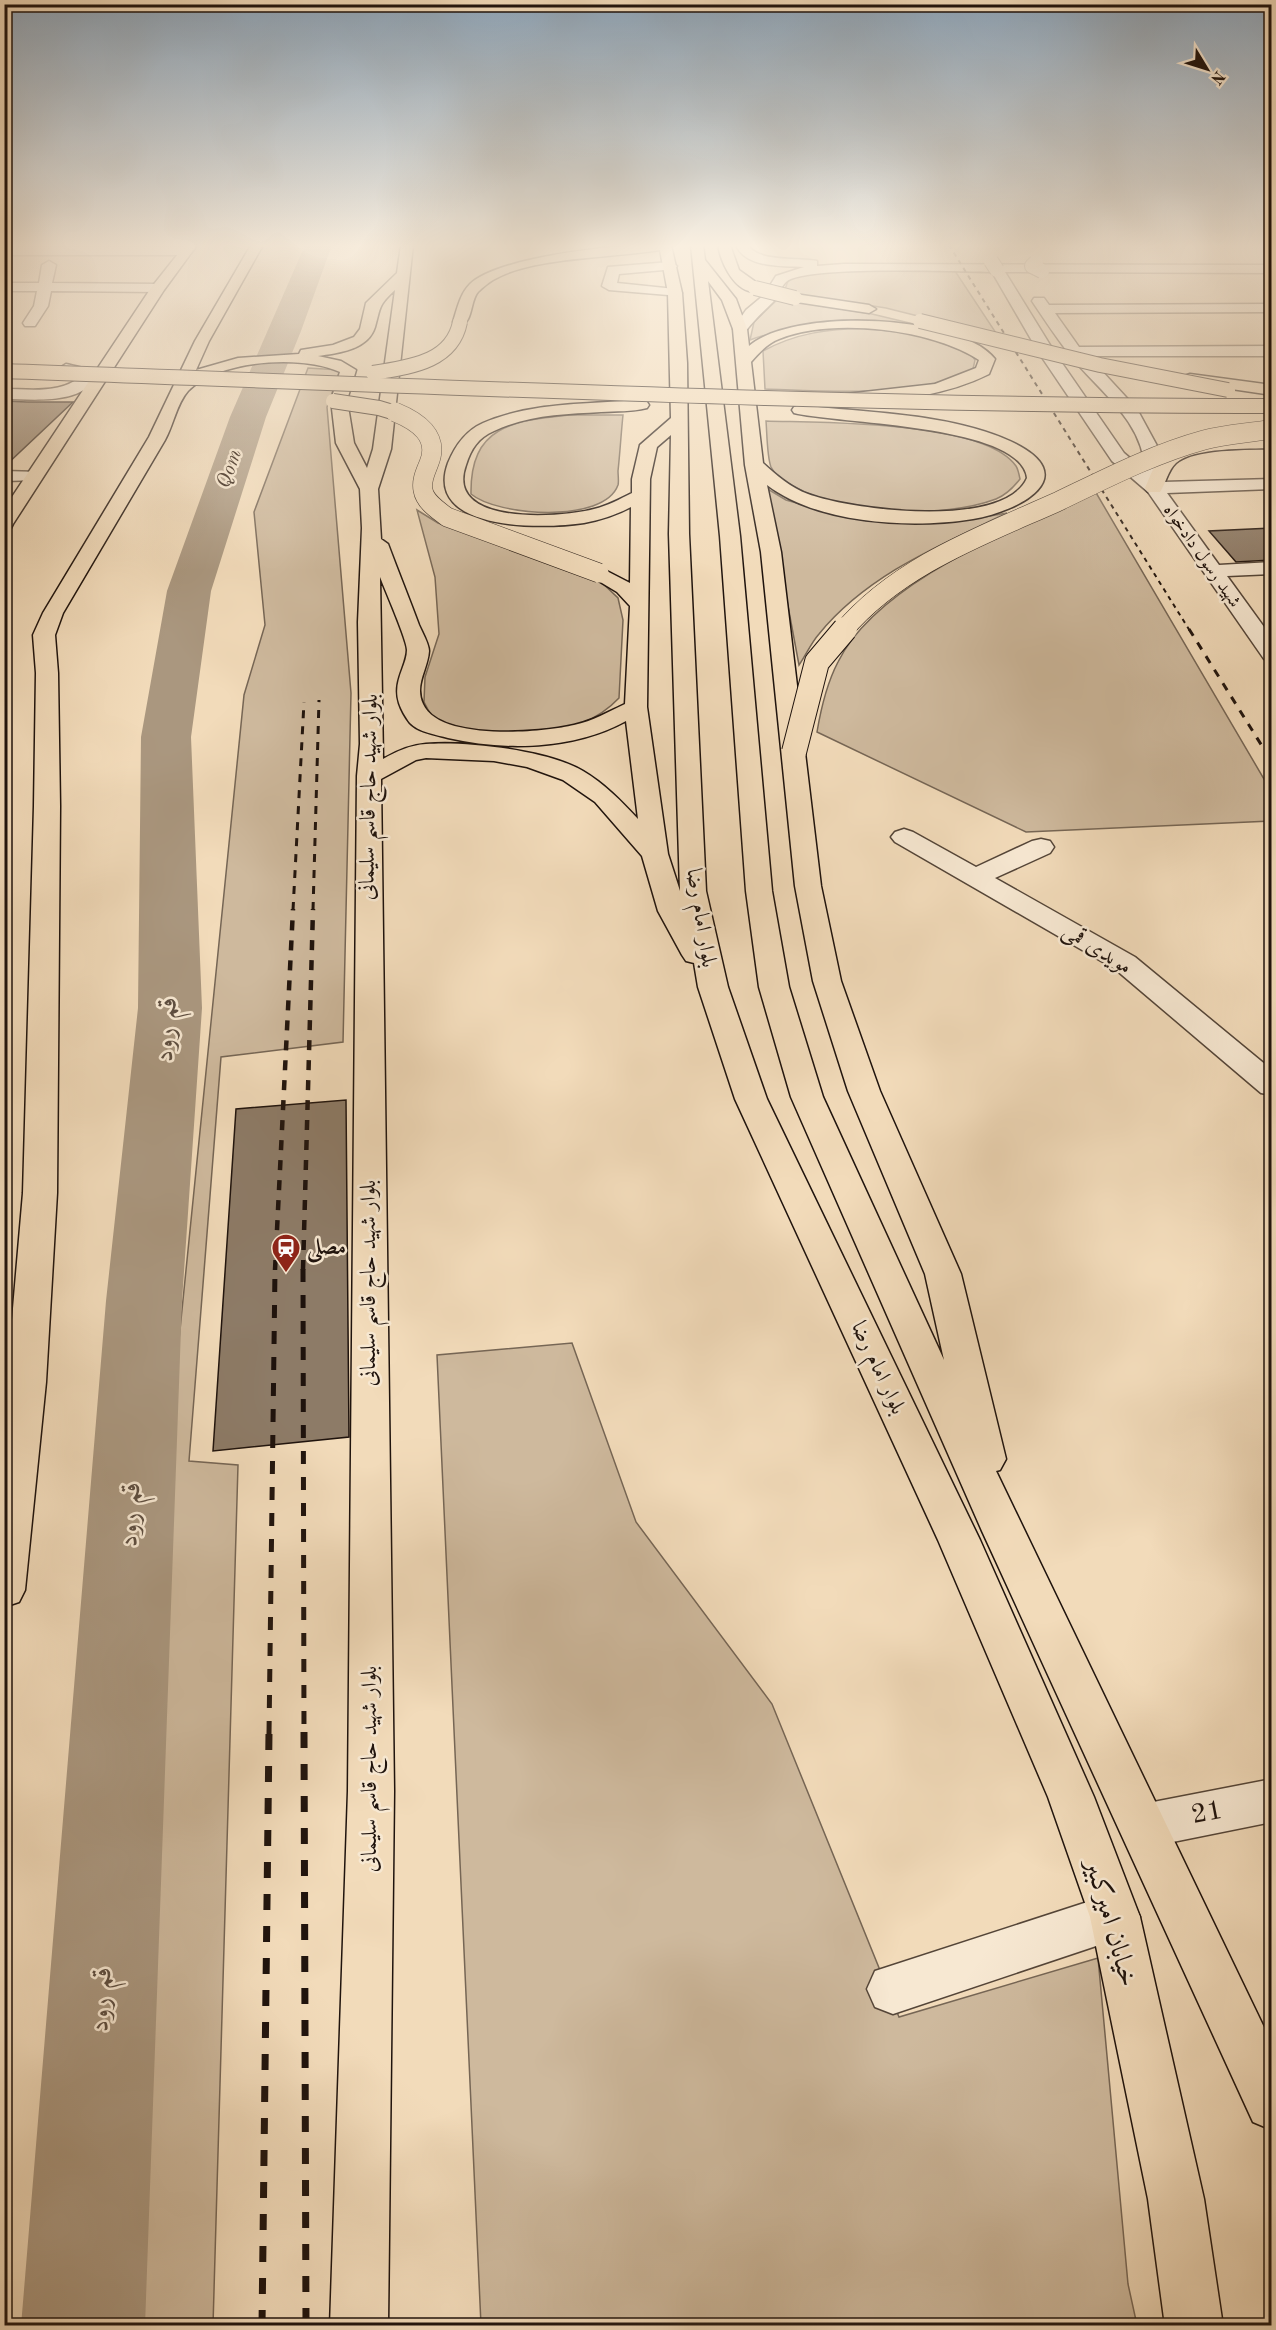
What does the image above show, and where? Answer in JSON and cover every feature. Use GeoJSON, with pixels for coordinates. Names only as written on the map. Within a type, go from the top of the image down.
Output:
{"type":"FeatureCollection","features":[{"type":"Feature","properties":{"kind":"main road"},"geometry":{"type":"LineString","coordinates":[[4,524],[114,354]]}},
{"type":"Feature","properties":{"kind":"main road"},"geometry":{"type":"LineString","coordinates":[[4,1590],[27,1382],[40,1192],[47,806],[47,673],[44,635],[53,613],[158,437],[177,393],[205,354]]}},
{"type":"Feature","properties":{"kind":"main road"},"geometry":{"type":"LineString","coordinates":[[241,354],[257,358]]}},
{"type":"Feature","properties":{"kind":"main road"},"geometry":{"type":"LineString","coordinates":[[177,393],[206,371],[257,358],[318,354]]}},
{"type":"Feature","properties":{"kind":"main road"},"geometry":{"type":"LineString","coordinates":[[354,354],[339,400],[345,444],[369,489]]}},
{"type":"Feature","properties":{"kind":"main road","name":"بلوار شهید حاج قاسم سلیمانی"},"geometry":{"type":"LineString","coordinates":[[359,2325],[371,1791],[369,776],[372,744],[369,622],[372,528],[369,489],[381,449],[394,354]]}},
{"type":"Feature","properties":{"kind":"main road"},"geometry":{"type":"LineString","coordinates":[[267,381],[358,375],[410,365],[439,354]]}},
{"type":"Feature","properties":{"kind":"main road","name":"بلوار امام رضا"},"geometry":{"type":"LineString","coordinates":[[678,354],[679,534],[693,891],[713,987],[751,1099],[981,1536]]}},
{"type":"Feature","properties":{"kind":"main road","name":"بلوار امام رضا"},"geometry":{"type":"LineString","coordinates":[[710,354],[730,536],[759,891],[774,987],[807,1097],[981,1536]]}},
{"type":"Feature","properties":{"kind":"main road"},"geometry":{"type":"LineString","coordinates":[[742,354],[754,465],[771,552],[808,886],[827,981],[864,1091],[943,1274],[981,1536],[1143,1826],[1272,2103]]}},
{"type":"Feature","properties":{"kind":"main road"},"geometry":{"type":"LineString","coordinates":[[743,361],[750,354]]}},
{"type":"Feature","properties":{"kind":"main road"},"geometry":{"type":"LineString","coordinates":[[799,405],[935,389],[964,382],[983,371],[987,359],[981,354]]}},
{"type":"Feature","properties":{"kind":"main road"},"geometry":{"type":"LineString","coordinates":[[1056,354],[1160,379],[1272,396]]}},
{"type":"Feature","properties":{"kind":"main road"},"geometry":{"type":"LineString","coordinates":[[309,356],[348,370]]}},
{"type":"Feature","properties":{"kind":"main road"},"geometry":{"type":"LineString","coordinates":[[1078,356],[1212,383],[1272,390]]}},
{"type":"Feature","properties":{"kind":"main road"},"geometry":{"type":"LineString","coordinates":[[4,369],[103,370]]}},
{"type":"Feature","properties":{"kind":"main road"},"geometry":{"type":"LineString","coordinates":[[4,369],[799,405],[1272,417]]}},
{"type":"Feature","properties":{"kind":"main road"},"geometry":{"type":"LineString","coordinates":[[4,381],[641,405],[1272,406]]}},
{"type":"Feature","properties":{"kind":"main road"},"geometry":{"type":"LineString","coordinates":[[4,392],[215,389],[364,405],[407,418],[420,425],[429,435],[432,454],[422,483],[424,494],[436,509],[465,525],[599,573],[624,588],[640,605]]}},
{"type":"Feature","properties":{"kind":"main road"},"geometry":{"type":"LineString","coordinates":[[640,496],[597,515],[554,521],[531,521],[484,513],[464,504],[454,493],[453,475],[462,447],[470,438],[505,421],[531,415],[641,405]]}},
{"type":"Feature","properties":{"kind":"main road"},"geometry":{"type":"LineString","coordinates":[[754,465],[775,483],[811,501],[845,510],[899,517],[965,514],[994,509],[1021,498],[1035,484],[1037,473],[1033,464],[1003,444],[982,437],[799,405]]}},
{"type":"Feature","properties":{"kind":"main road"},"geometry":{"type":"LineString","coordinates":[[678,420],[649,445],[640,496],[640,605],[636,707],[655,854],[672,911],[713,987]]}},
{"type":"Feature","properties":{"kind":"main road"},"geometry":{"type":"LineString","coordinates":[[794,752],[817,663],[855,616],[896,582],[939,556],[1146,460],[1205,440],[1272,429]]}},
{"type":"Feature","properties":{"kind":"main road"},"geometry":{"type":"LineString","coordinates":[[1154,489],[1169,460],[1185,453],[1220,446],[1272,443]]}},
{"type":"Feature","properties":{"kind":"main road"},"geometry":{"type":"LineString","coordinates":[[372,528],[418,650],[409,678],[410,702],[420,720],[441,729],[472,736],[506,739],[534,738],[577,732],[604,724],[636,707]]}},
{"type":"Feature","properties":{"kind":"main road"},"geometry":{"type":"LineString","coordinates":[[369,776],[402,757],[426,751],[494,754],[532,761],[572,775],[604,797],[655,854]]}},
{"type":"Feature","properties":{"kind":"main road","name":"خیابان امیرکبیر"},"geometry":{"type":"LineString","coordinates":[[981,1536],[1115,1917],[1176,2199],[1194,2325]]}},
{"type":"Feature","properties":{"kind":"street","name":"شهید رسول دادخواه"},"geometry":{"type":"LineString","coordinates":[[1048,354],[1118,457],[1154,489],[1212,571],[1262,627],[1272,654]]}},
{"type":"Feature","properties":{"kind":"street"},"geometry":{"type":"LineString","coordinates":[[1078,356],[1148,354]]}},
{"type":"Feature","properties":{"kind":"street"},"geometry":{"type":"LineString","coordinates":[[1234,354],[1246,367]]}},
{"type":"Feature","properties":{"kind":"street","name":"شهید رسول دادخواه"},"geometry":{"type":"LineString","coordinates":[[1078,356],[1129,409],[1153,455],[1154,489]]}},
{"type":"Feature","properties":{"kind":"street"},"geometry":{"type":"LineString","coordinates":[[4,392],[61,391],[78,386],[87,380],[81,372],[73,369]]}},
{"type":"Feature","properties":{"kind":"street"},"geometry":{"type":"LineString","coordinates":[[4,476],[34,476]]}},
{"type":"Feature","properties":{"kind":"street"},"geometry":{"type":"LineString","coordinates":[[1154,489],[1272,484]]}},
{"type":"Feature","properties":{"kind":"street"},"geometry":{"type":"LineString","coordinates":[[1212,571],[1272,568]]}},
{"type":"Feature","properties":{"kind":"street","name":"مویدی قمی"},"geometry":{"type":"LineString","coordinates":[[904,837],[1125,963],[1272,1086]]}},
{"type":"Feature","properties":{"kind":"street"},"geometry":{"type":"LineString","coordinates":[[975,877],[1041,847]]}},
{"type":"Feature","properties":{"kind":"street","name":"21"},"geometry":{"type":"LineString","coordinates":[[1143,1826],[1272,1800]]}},
{"type":"Feature","properties":{"kind":"street"},"geometry":{"type":"LineString","coordinates":[[892,1989],[1115,1917]]}},
{"type":"Feature","properties":{"kind":"shaded area"},"geometry":{"type":"Polygon","coordinates":[[[763,354],[970,354],[975,360],[973,369],[952,379],[900,389],[843,391],[765,389],[763,354]]]}},
{"type":"Feature","properties":{"kind":"shaded area"},"geometry":{"type":"Polygon","coordinates":[[[308,368],[340,370],[327,407],[351,693],[343,1042],[221,1057],[189,1461],[238,1465],[213,2325],[100,2326],[161,1518],[244,695],[265,625],[254,512],[308,368]]]}},
{"type":"Feature","properties":{"kind":"shaded area"},"geometry":{"type":"Polygon","coordinates":[[[569,415],[623,415],[618,485],[609,497],[593,506],[572,511],[549,512],[503,507],[484,502],[471,494],[473,471],[478,454],[498,431],[530,420],[569,415]]]}},
{"type":"Feature","properties":{"kind":"shaded area"},"geometry":{"type":"Polygon","coordinates":[[[766,421],[860,424],[937,432],[971,440],[998,451],[1016,466],[1020,479],[1009,491],[996,499],[949,510],[894,511],[840,503],[795,487],[775,473],[769,457],[766,421]]]}},
{"type":"Feature","properties":{"kind":"shaded area"},"geometry":{"type":"Polygon","coordinates":[[[766,488],[786,500],[842,516],[967,520],[1007,513],[906,563],[882,578],[838,613],[813,641],[799,665],[766,488]]]}},
{"type":"Feature","properties":{"kind":"shaded area"},"geometry":{"type":"Polygon","coordinates":[[[1095,491],[1271,791],[1271,821],[1026,832],[817,732],[825,696],[838,662],[857,633],[884,606],[916,582],[952,560],[1095,491]]]}},
{"type":"Feature","properties":{"kind":"shaded area"},"geometry":{"type":"Polygon","coordinates":[[[417,510],[438,523],[597,578],[618,598],[623,620],[619,698],[601,713],[579,724],[556,731],[530,734],[480,731],[433,719],[424,702],[425,677],[439,634],[435,577],[417,510]]]}},
{"type":"Feature","properties":{"kind":"shaded area"},"geometry":{"type":"Polygon","coordinates":[[[572,1343],[636,1522],[772,1704],[899,2017],[1098,1958],[1128,2284],[1137,2325],[481,2325],[437,1355],[572,1343]]]}},
{"type":"Feature","properties":{"kind":"building"},"geometry":{"type":"Polygon","coordinates":[[[4,401],[27,402],[73,402],[4,467],[4,401]]]}},
{"type":"Feature","properties":{"kind":"building"},"geometry":{"type":"Polygon","coordinates":[[[1272,528],[1272,560],[1236,562],[1209,531],[1272,528]]]}},
{"type":"Feature","properties":{"kind":"building","name":"مصلی"},"geometry":{"type":"Polygon","coordinates":[[[346,1100],[349,1437],[213,1451],[236,1109],[346,1100]]]}},
{"type":"Feature","properties":{"kind":"waterway","name":"قم رود"},"geometry":{"type":"LineString","coordinates":[[83,2326],[144,1301],[170,1008],[166,737],[189,591],[248,417],[275,354]]}},
{"type":"Feature","properties":{"kind":"railway"},"geometry":{"type":"LineString","coordinates":[[1017,354],[1190,631]]}},
{"type":"Feature","properties":{"kind":"railway"},"geometry":{"type":"LineString","coordinates":[[1189,629],[1272,762]]}},
{"type":"Feature","properties":{"kind":"railway"},"geometry":{"type":"LineString","coordinates":[[313,910],[319,700]]}},
{"type":"Feature","properties":{"kind":"railway"},"geometry":{"type":"LineString","coordinates":[[293,910],[304,702]]}},
{"type":"Feature","properties":{"kind":"railway"},"geometry":{"type":"LineString","coordinates":[[275,1270],[293,909]]}},
{"type":"Feature","properties":{"kind":"railway"},"geometry":{"type":"LineString","coordinates":[[303,1270],[313,909]]}},
{"type":"Feature","properties":{"kind":"railway"},"geometry":{"type":"LineString","coordinates":[[269,1734],[275,1269]]}},
{"type":"Feature","properties":{"kind":"railway"},"geometry":{"type":"LineString","coordinates":[[303,1270],[304,1734]]}},
{"type":"Feature","properties":{"kind":"railway"},"geometry":{"type":"LineString","coordinates":[[262,2326],[269,1732]]}},
{"type":"Feature","properties":{"kind":"railway"},"geometry":{"type":"LineString","coordinates":[[304,1732],[306,2326]]}},
{"type":"Feature","properties":{"kind":"place","name":"مصلی"},"geometry":{"type":"Point","coordinates":[286,1274]}},
{"type":"Feature","properties":{"kind":"water label","name":"Qom"},"geometry":{"type":"Point","coordinates":[230,469]}}]}
